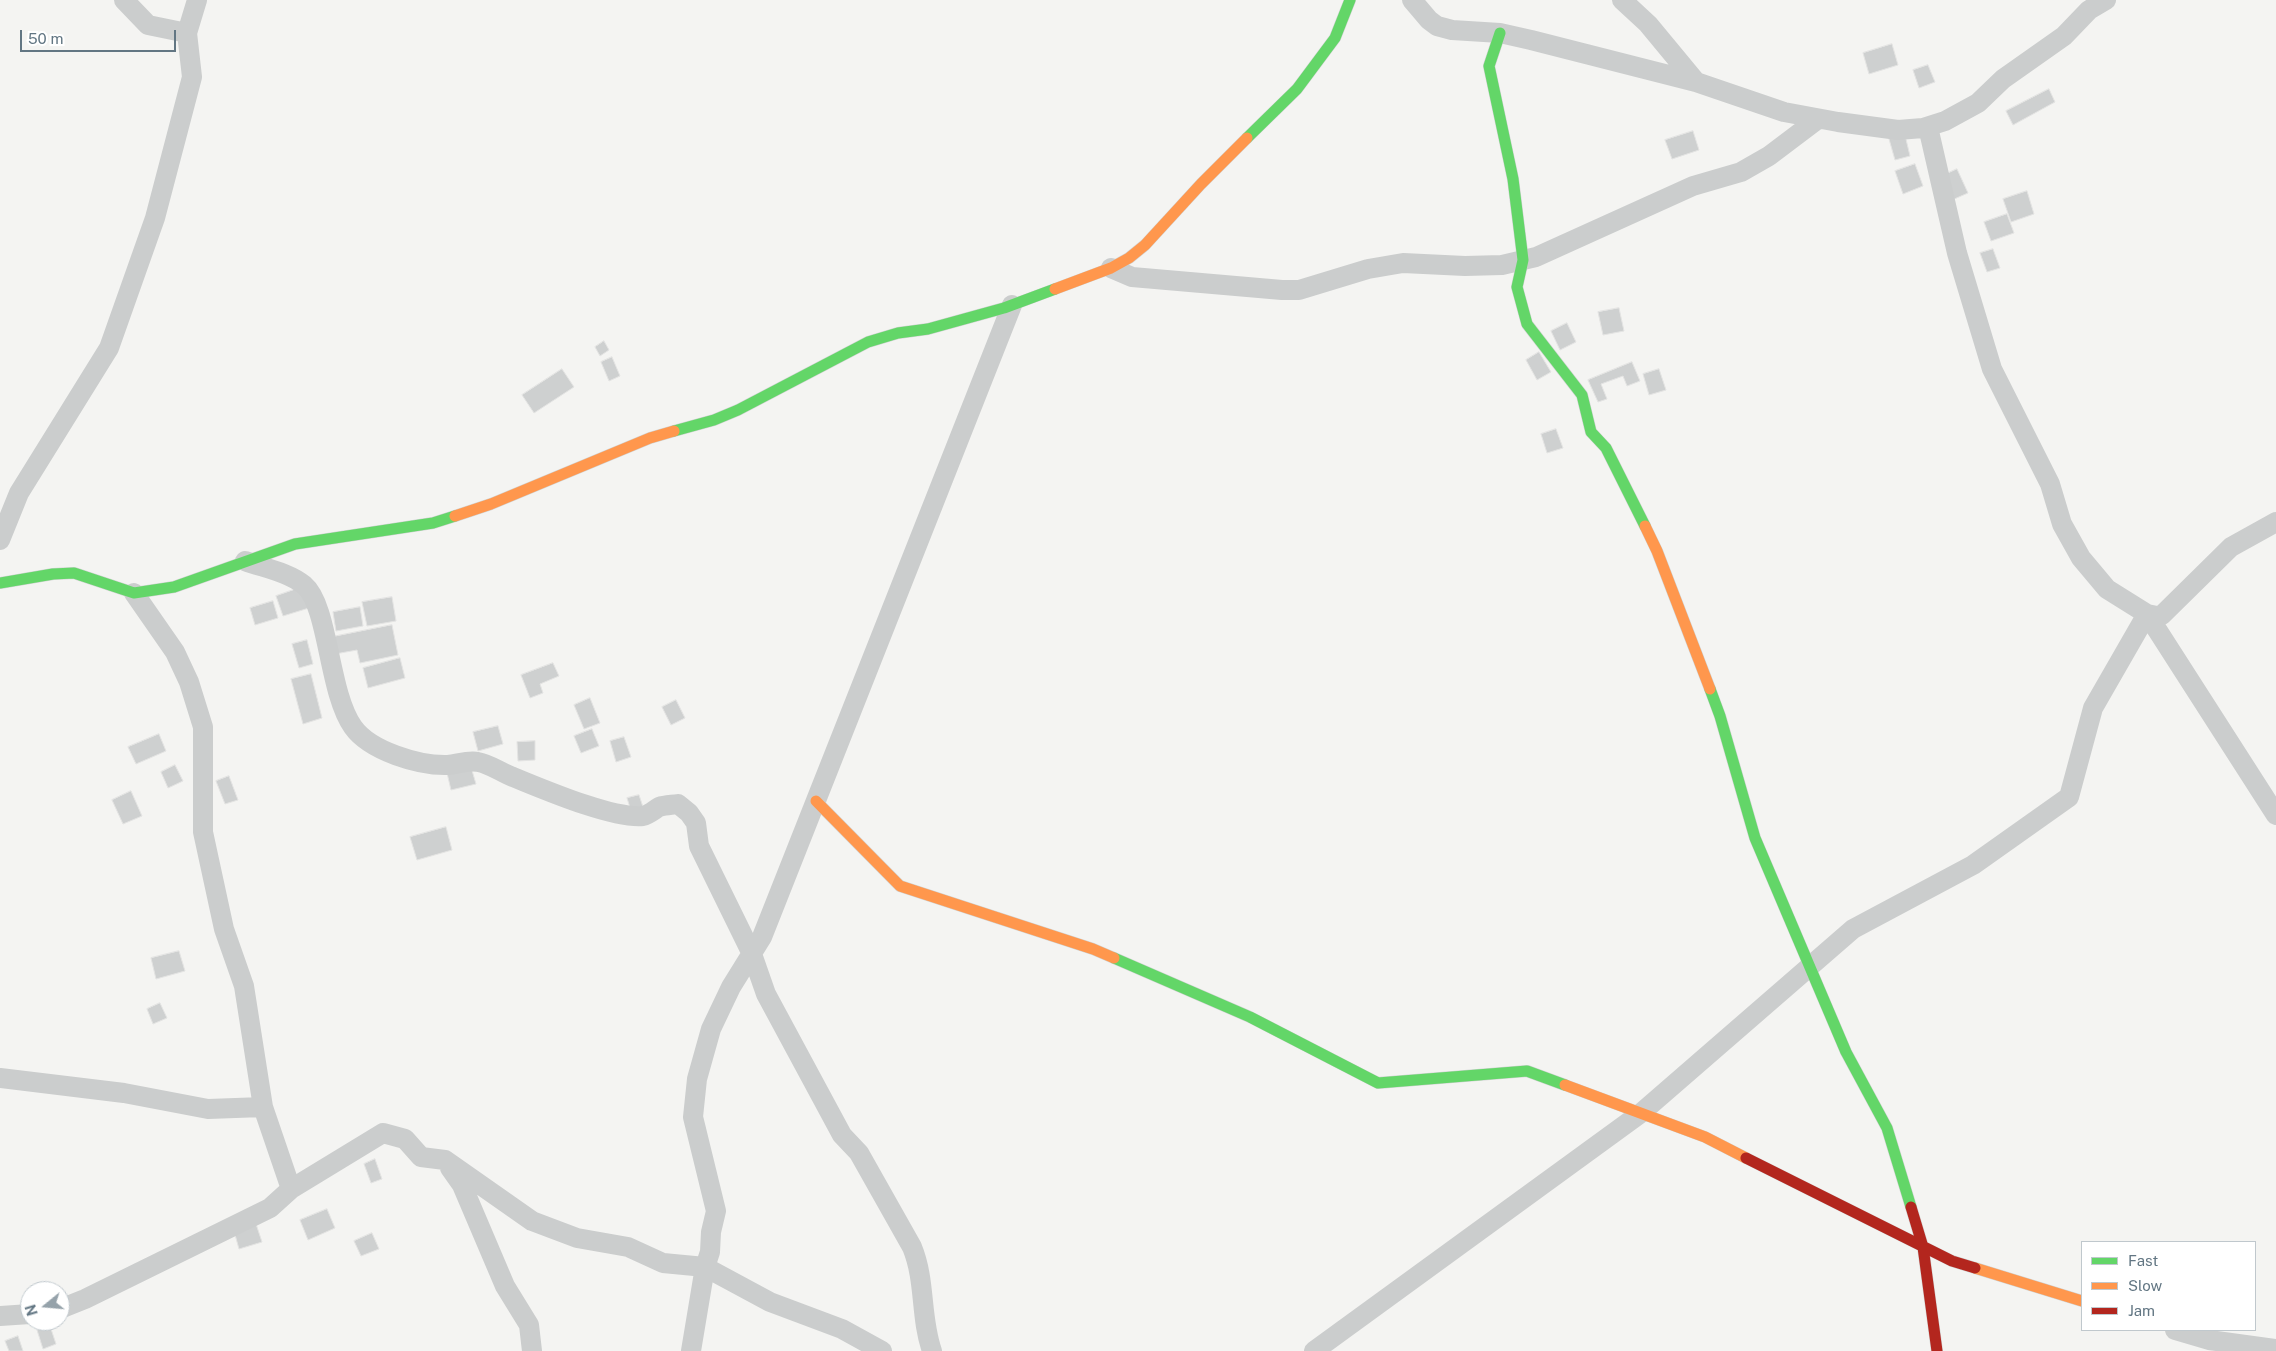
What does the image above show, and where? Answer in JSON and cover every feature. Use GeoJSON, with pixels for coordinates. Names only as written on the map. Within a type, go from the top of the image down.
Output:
{"type":"FeatureCollection","features":[{"type":"Feature","properties":{"kind":"street"},"geometry":{"type":"LineString","coordinates":[[124,0],[148,25],[187,33]]}},
{"type":"Feature","properties":{"kind":"street"},"geometry":{"type":"LineString","coordinates":[[0,540],[19,492],[109,348],[155,218],[192,77],[187,33],[197,0]]}},
{"type":"Feature","properties":{"kind":"street"},"geometry":{"type":"LineString","coordinates":[[0,583],[53,574],[74,573],[134,594],[174,587],[296,544],[433,523],[491,504],[650,438],[714,420],[738,410],[868,342],[898,333],[928,329],[1012,305],[1111,268],[1129,258],[1145,245],[1201,184],[1297,89],[1335,38],[1350,0]]}},
{"type":"Feature","properties":{"kind":"street"},"geometry":{"type":"LineString","coordinates":[[1412,0],[1428,20],[1437,26],[1452,30],[1500,33],[1696,82],[1784,112],[1898,130],[1928,127],[1945,121],[1978,103],[2003,79],[2064,36],[2089,10],[2106,0]]}},
{"type":"Feature","properties":{"kind":"street"},"geometry":{"type":"LineString","coordinates":[[1622,0],[1648,24],[1696,82]]}},
{"type":"Feature","properties":{"kind":"street"},"geometry":{"type":"LineString","coordinates":[[1500,33],[1489,66],[1513,179],[1523,260],[1517,288],[1526,324],[1582,396],[1591,432],[1606,448],[1653,543],[1720,716],[1755,838],[1846,1052],[1887,1128],[1923,1247],[1937,1351]]}},
{"type":"Feature","properties":{"kind":"street"},"geometry":{"type":"LineString","coordinates":[[1111,268],[1132,277],[1299,290],[1368,269],[1403,263],[1465,266],[1502,265],[1536,257],[1693,186],[1741,172],[1769,156],[1818,118]]}},
{"type":"Feature","properties":{"kind":"street"},"geometry":{"type":"LineString","coordinates":[[1928,127],[1957,253],[1992,369],[2050,484],[2062,524],[2082,558],[2107,589],[2147,614],[2162,615],[2232,546],[2276,522]]}},
{"type":"Feature","properties":{"kind":"street"},"geometry":{"type":"LineString","coordinates":[[691,1351],[716,1211],[693,1117],[696,1079],[711,1029],[731,987],[762,937],[1012,305]]}},
{"type":"Feature","properties":{"kind":"street"},"geometry":{"type":"LineString","coordinates":[[245,561],[292,578],[306,586],[317,603],[340,702],[352,727],[382,750],[413,760],[447,765],[470,761],[480,762],[512,777],[605,811],[644,816],[660,806],[678,804],[689,813],[696,823],[699,846],[752,954],[766,994],[842,1135],[859,1154],[912,1247],[919,1264],[922,1280],[922,1309],[932,1351]]}},
{"type":"Feature","properties":{"kind":"street"},"geometry":{"type":"LineString","coordinates":[[134,594],[175,652],[189,682],[203,727],[203,832],[224,929],[244,986],[263,1107],[290,1189]]}},
{"type":"Feature","properties":{"kind":"street"},"geometry":{"type":"LineString","coordinates":[[2147,614],[2276,815]]}},
{"type":"Feature","properties":{"kind":"street"},"geometry":{"type":"LineString","coordinates":[[1314,1351],[1545,1185],[1641,1113],[1853,929],[1973,864],[2069,797],[2093,708],[2147,614]]}},
{"type":"Feature","properties":{"kind":"street"},"geometry":{"type":"LineString","coordinates":[[816,801],[900,886],[1094,949],[1250,1017],[1378,1083],[1527,1071],[1705,1137],[1952,1262],[2081,1301]]}},
{"type":"Feature","properties":{"kind":"street"},"geometry":{"type":"LineString","coordinates":[[0,1078],[124,1093],[208,1109],[263,1107]]}},
{"type":"Feature","properties":{"kind":"street"},"geometry":{"type":"LineString","coordinates":[[70,1305],[270,1208],[290,1189],[383,1133],[405,1139],[421,1157],[445,1160],[532,1221],[577,1238],[628,1247],[663,1263],[706,1267],[770,1302],[842,1329],[882,1351]]}},
{"type":"Feature","properties":{"kind":"street"},"geometry":{"type":"LineString","coordinates":[[445,1160],[462,1185],[506,1286],[529,1325],[532,1351]]}},
{"type":"Feature","properties":{"kind":"street"},"geometry":{"type":"LineString","coordinates":[[0,1316],[20,1315]]}},
{"type":"Feature","properties":{"kind":"street"},"geometry":{"type":"LineString","coordinates":[[2178,1331],[2209,1340],[2276,1350]]}},
{"type":"Feature","properties":{"kind":"building"},"geometry":{"type":"Polygon","coordinates":[[[1892,44],[1898,65],[1869,74],[1863,53],[1892,44]]]}},
{"type":"Feature","properties":{"kind":"building"},"geometry":{"type":"Polygon","coordinates":[[[1928,65],[1935,82],[1919,88],[1913,70],[1928,65]]]}},
{"type":"Feature","properties":{"kind":"building"},"geometry":{"type":"Polygon","coordinates":[[[2049,89],[2055,102],[2013,125],[2006,111],[2049,89]]]}},
{"type":"Feature","properties":{"kind":"building"},"geometry":{"type":"Polygon","coordinates":[[[1693,131],[1699,150],[1672,159],[1665,140],[1693,131]]]}},
{"type":"Feature","properties":{"kind":"building"},"geometry":{"type":"Polygon","coordinates":[[[1905,135],[1910,156],[1895,160],[1889,139],[1905,135]]]}},
{"type":"Feature","properties":{"kind":"building"},"geometry":{"type":"Polygon","coordinates":[[[1915,164],[1923,186],[1903,194],[1895,171],[1915,164]]]}},
{"type":"Feature","properties":{"kind":"building"},"geometry":{"type":"Polygon","coordinates":[[[1957,169],[1968,193],[1952,200],[1940,177],[1957,169]]]}},
{"type":"Feature","properties":{"kind":"building"},"geometry":{"type":"Polygon","coordinates":[[[2027,191],[2034,214],[2011,222],[2003,199],[2027,191]]]}},
{"type":"Feature","properties":{"kind":"building"},"geometry":{"type":"Polygon","coordinates":[[[2007,214],[2014,233],[1991,241],[1984,222],[2007,214]]]}},
{"type":"Feature","properties":{"kind":"building"},"geometry":{"type":"Polygon","coordinates":[[[1993,249],[2000,268],[1987,272],[1980,253],[1993,249]]]}},
{"type":"Feature","properties":{"kind":"building"},"geometry":{"type":"Polygon","coordinates":[[[1619,308],[1624,331],[1603,335],[1598,312],[1619,308]]]}},
{"type":"Feature","properties":{"kind":"building"},"geometry":{"type":"Polygon","coordinates":[[[1567,323],[1576,342],[1560,350],[1551,331],[1567,323]]]}},
{"type":"Feature","properties":{"kind":"building"},"geometry":{"type":"Polygon","coordinates":[[[604,341],[609,350],[600,356],[595,347],[604,341]]]}},
{"type":"Feature","properties":{"kind":"building"},"geometry":{"type":"Polygon","coordinates":[[[1539,352],[1551,372],[1537,380],[1526,360],[1539,352]]]}},
{"type":"Feature","properties":{"kind":"building"},"geometry":{"type":"Polygon","coordinates":[[[612,357],[620,376],[609,381],[601,362],[612,357]]]}},
{"type":"Feature","properties":{"kind":"building"},"geometry":{"type":"Polygon","coordinates":[[[1632,362],[1640,381],[1627,386],[1623,376],[1601,384],[1607,399],[1598,402],[1588,380],[1632,362]]]}},
{"type":"Feature","properties":{"kind":"building"},"geometry":{"type":"Polygon","coordinates":[[[562,369],[574,387],[534,413],[522,395],[562,369]]]}},
{"type":"Feature","properties":{"kind":"building"},"geometry":{"type":"Polygon","coordinates":[[[1659,369],[1666,390],[1649,395],[1643,374],[1659,369]]]}},
{"type":"Feature","properties":{"kind":"building"},"geometry":{"type":"Polygon","coordinates":[[[1556,429],[1563,448],[1547,453],[1541,434],[1556,429]]]}},
{"type":"Feature","properties":{"kind":"building"},"geometry":{"type":"Polygon","coordinates":[[[302,587],[309,608],[283,616],[276,596],[302,587]]]}},
{"type":"Feature","properties":{"kind":"building"},"geometry":{"type":"Polygon","coordinates":[[[392,597],[396,621],[367,626],[362,602],[392,597]]]}},
{"type":"Feature","properties":{"kind":"building"},"geometry":{"type":"Polygon","coordinates":[[[273,601],[278,618],[255,625],[250,608],[273,601]]]}},
{"type":"Feature","properties":{"kind":"building"},"geometry":{"type":"Polygon","coordinates":[[[360,607],[363,626],[336,631],[333,612],[360,607]]]}},
{"type":"Feature","properties":{"kind":"building"},"geometry":{"type":"Polygon","coordinates":[[[392,625],[398,655],[360,663],[357,650],[335,654],[332,637],[392,625]]]}},
{"type":"Feature","properties":{"kind":"building"},"geometry":{"type":"Polygon","coordinates":[[[307,640],[313,664],[299,668],[292,644],[307,640]]]}},
{"type":"Feature","properties":{"kind":"building"},"geometry":{"type":"Polygon","coordinates":[[[400,658],[405,678],[368,688],[363,668],[400,658]]]}},
{"type":"Feature","properties":{"kind":"building"},"geometry":{"type":"Polygon","coordinates":[[[553,663],[559,676],[540,684],[543,693],[530,698],[521,675],[553,663]]]}},
{"type":"Feature","properties":{"kind":"building"},"geometry":{"type":"Polygon","coordinates":[[[311,674],[322,718],[303,724],[291,679],[311,674]]]}},
{"type":"Feature","properties":{"kind":"building"},"geometry":{"type":"Polygon","coordinates":[[[590,698],[600,723],[584,729],[574,705],[590,698]]]}},
{"type":"Feature","properties":{"kind":"building"},"geometry":{"type":"Polygon","coordinates":[[[676,700],[685,718],[671,725],[662,707],[676,700]]]}},
{"type":"Feature","properties":{"kind":"building"},"geometry":{"type":"Polygon","coordinates":[[[498,726],[503,744],[478,751],[473,732],[498,726]]]}},
{"type":"Feature","properties":{"kind":"building"},"geometry":{"type":"Polygon","coordinates":[[[592,729],[599,746],[581,753],[574,736],[592,729]]]}},
{"type":"Feature","properties":{"kind":"building"},"geometry":{"type":"Polygon","coordinates":[[[159,734],[166,751],[136,764],[128,747],[159,734]]]}},
{"type":"Feature","properties":{"kind":"building"},"geometry":{"type":"Polygon","coordinates":[[[624,737],[631,757],[616,762],[610,741],[624,737]]]}},
{"type":"Feature","properties":{"kind":"building"},"geometry":{"type":"Polygon","coordinates":[[[535,741],[535,760],[518,761],[517,742],[535,741]]]}},
{"type":"Feature","properties":{"kind":"building"},"geometry":{"type":"Polygon","coordinates":[[[175,765],[183,781],[168,788],[161,772],[175,765]]]}},
{"type":"Feature","properties":{"kind":"building"},"geometry":{"type":"Polygon","coordinates":[[[471,767],[476,784],[451,790],[447,773],[471,767]]]}},
{"type":"Feature","properties":{"kind":"building"},"geometry":{"type":"Polygon","coordinates":[[[229,776],[238,800],[225,804],[216,781],[229,776]]]}},
{"type":"Feature","properties":{"kind":"building"},"geometry":{"type":"Polygon","coordinates":[[[131,791],[142,816],[123,824],[112,800],[131,791]]]}},
{"type":"Feature","properties":{"kind":"building"},"geometry":{"type":"Polygon","coordinates":[[[639,795],[643,807],[631,811],[627,798],[639,795]]]}},
{"type":"Feature","properties":{"kind":"building"},"geometry":{"type":"Polygon","coordinates":[[[446,827],[452,850],[417,860],[410,837],[446,827]]]}},
{"type":"Feature","properties":{"kind":"building"},"geometry":{"type":"Polygon","coordinates":[[[179,951],[185,971],[156,979],[151,958],[179,951]]]}},
{"type":"Feature","properties":{"kind":"building"},"geometry":{"type":"Polygon","coordinates":[[[160,1003],[167,1018],[153,1024],[147,1009],[160,1003]]]}},
{"type":"Feature","properties":{"kind":"building"},"geometry":{"type":"Polygon","coordinates":[[[375,1159],[382,1179],[371,1183],[364,1164],[375,1159]]]}},
{"type":"Feature","properties":{"kind":"building"},"geometry":{"type":"Polygon","coordinates":[[[327,1209],[335,1228],[308,1240],[300,1220],[327,1209]]]}},
{"type":"Feature","properties":{"kind":"building"},"geometry":{"type":"Polygon","coordinates":[[[256,1224],[262,1242],[239,1249],[234,1231],[256,1224]]]}},
{"type":"Feature","properties":{"kind":"building"},"geometry":{"type":"Polygon","coordinates":[[[372,1233],[379,1249],[361,1256],[354,1241],[372,1233]]]}},
{"type":"Feature","properties":{"kind":"building"},"geometry":{"type":"Polygon","coordinates":[[[37,1331],[52,1331],[56,1344],[43,1349],[37,1331]]]}},
{"type":"Feature","properties":{"kind":"building"},"geometry":{"type":"Polygon","coordinates":[[[18,1336],[23,1351],[9,1351],[5,1341],[18,1336]]]}},
{"type":"Feature","properties":{"kind":"traffic: fast"},"geometry":{"type":"LineString","coordinates":[[1247,138],[1297,89],[1335,38],[1350,0]]}},
{"type":"Feature","properties":{"kind":"traffic: fast"},"geometry":{"type":"LineString","coordinates":[[1500,33],[1489,66],[1513,179],[1523,260],[1517,287],[1527,324],[1582,395],[1591,432],[1606,448],[1645,526]]}},
{"type":"Feature","properties":{"kind":"traffic: fast"},"geometry":{"type":"LineString","coordinates":[[674,431],[714,420],[738,410],[868,342],[898,333],[928,329],[1004,308],[1055,289]]}},
{"type":"Feature","properties":{"kind":"traffic: fast"},"geometry":{"type":"LineString","coordinates":[[0,583],[53,574],[74,573],[134,593],[174,587],[295,544],[433,523],[455,516]]}},
{"type":"Feature","properties":{"kind":"traffic: fast"},"geometry":{"type":"LineString","coordinates":[[1710,689],[1720,716],[1755,838],[1846,1052],[1887,1128],[1911,1207]]}},
{"type":"Feature","properties":{"kind":"traffic: fast"},"geometry":{"type":"LineString","coordinates":[[1114,958],[1250,1017],[1378,1083],[1527,1071],[1565,1085]]}},
{"type":"Feature","properties":{"kind":"traffic: slow"},"geometry":{"type":"LineString","coordinates":[[1055,289],[1111,268],[1129,258],[1145,245],[1201,184],[1247,138]]}},
{"type":"Feature","properties":{"kind":"traffic: slow"},"geometry":{"type":"LineString","coordinates":[[455,516],[491,504],[650,438],[674,431]]}},
{"type":"Feature","properties":{"kind":"traffic: slow"},"geometry":{"type":"LineString","coordinates":[[1645,526],[1657,551],[1710,689]]}},
{"type":"Feature","properties":{"kind":"traffic: slow"},"geometry":{"type":"LineString","coordinates":[[816,801],[900,886],[1093,949],[1114,958]]}},
{"type":"Feature","properties":{"kind":"traffic: slow"},"geometry":{"type":"LineString","coordinates":[[1565,1085],[1705,1137],[1746,1158]]}},
{"type":"Feature","properties":{"kind":"traffic: slow"},"geometry":{"type":"LineString","coordinates":[[1975,1268],[2081,1301]]}},
{"type":"Feature","properties":{"kind":"traffic: jam"},"geometry":{"type":"LineString","coordinates":[[1746,1158],[1952,1261],[1975,1268]]}},
{"type":"Feature","properties":{"kind":"traffic: jam"},"geometry":{"type":"LineString","coordinates":[[1911,1207],[1923,1247],[1937,1351]]}}]}
